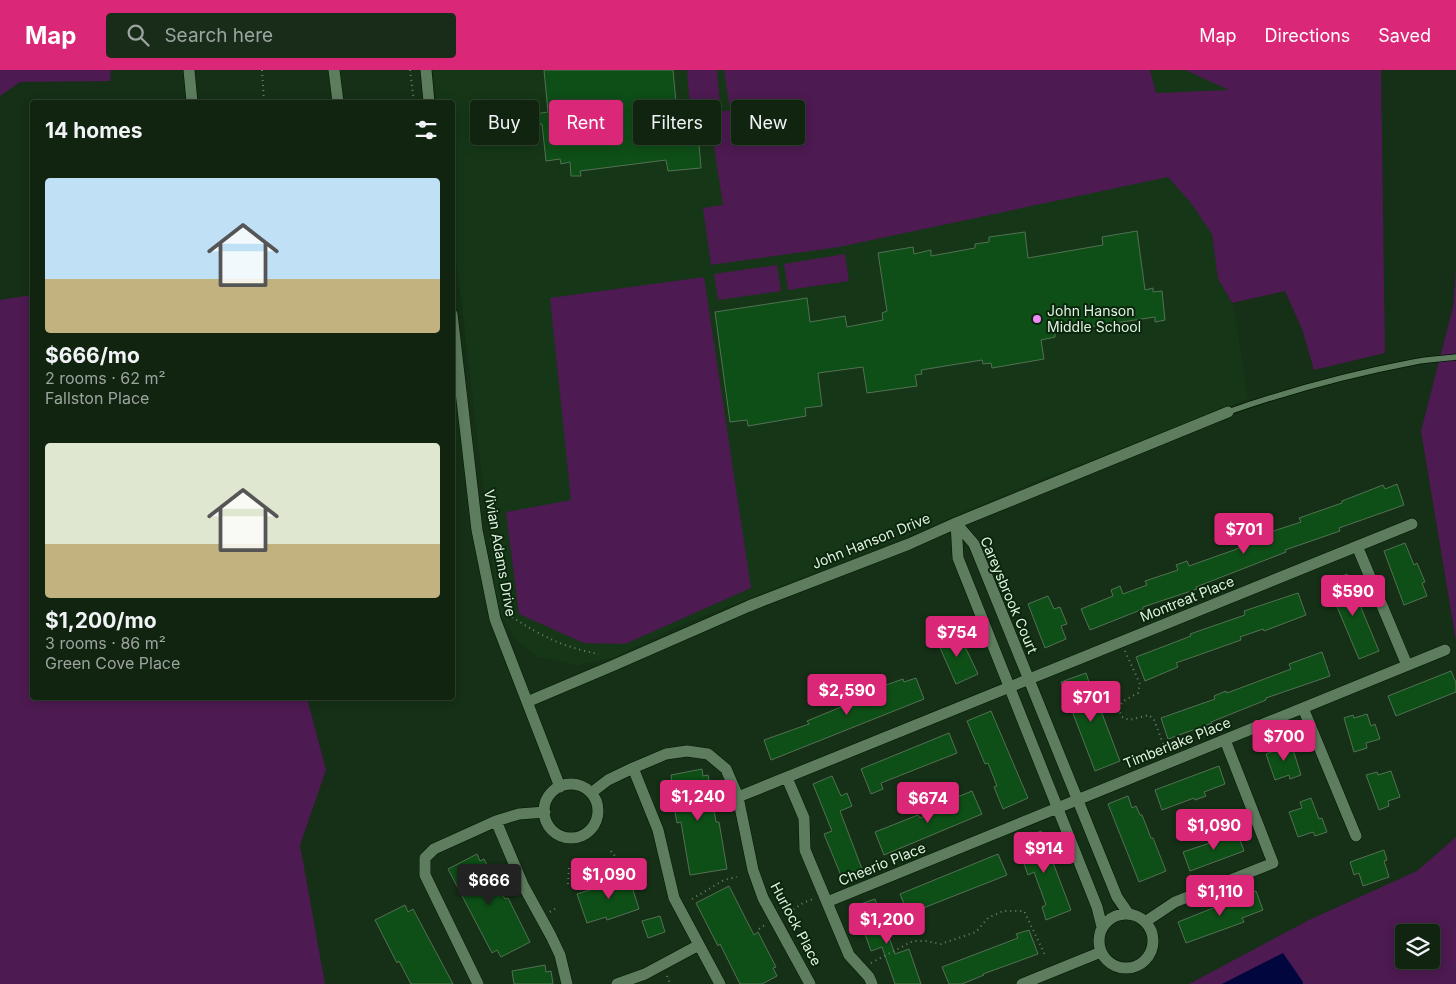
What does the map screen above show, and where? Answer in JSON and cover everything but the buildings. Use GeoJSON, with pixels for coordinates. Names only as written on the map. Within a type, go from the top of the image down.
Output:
{"type":"FeatureCollection","features":[{"type":"Feature","properties":{"kind":"street"},"geometry":{"type":"LineString","coordinates":[[189,70],[192,100]]}},
{"type":"Feature","properties":{"kind":"street"},"geometry":{"type":"LineString","coordinates":[[334,70],[338,100]]}},
{"type":"Feature","properties":{"kind":"street"},"geometry":{"type":"LineString","coordinates":[[426,70],[429,100]]}},
{"type":"Feature","properties":{"kind":"street","name":"Vivian Adams Drive"},"geometry":{"type":"LineString","coordinates":[[455,340],[477,530],[490,598],[495,619],[560,787]]}},
{"type":"Feature","properties":{"kind":"street","name":"John Hanson Drive"},"geometry":{"type":"LineString","coordinates":[[527,702],[749,606],[910,544],[956,523],[1228,412]]}},
{"type":"Feature","properties":{"kind":"street","name":"Careysbrook Court"},"geometry":{"type":"LineString","coordinates":[[956,523],[974,544],[1117,897],[1128,913]]}},
{"type":"Feature","properties":{"kind":"street","name":"Careysbrook Court"},"geometry":{"type":"LineString","coordinates":[[956,523],[958,558],[1097,907],[1102,927]]}},
{"type":"Feature","properties":{"kind":"street","name":"Montreat Place"},"geometry":{"type":"LineString","coordinates":[[738,797],[1412,524]]}},
{"type":"Feature","properties":{"kind":"street"},"geometry":{"type":"LineString","coordinates":[[1357,546],[1407,665]]}},
{"type":"Feature","properties":{"kind":"street","name":"Timberlake Place"},"geometry":{"type":"LineString","coordinates":[[1058,808],[1445,650]]}},
{"type":"Feature","properties":{"kind":"street"},"geometry":{"type":"LineString","coordinates":[[1303,708],[1356,836]]}},
{"type":"Feature","properties":{"kind":"street"},"geometry":{"type":"LineString","coordinates":[[1145,922],[1175,902],[1273,862],[1225,740]]}},
{"type":"Feature","properties":{"kind":"street","name":"Hurlock Place"},"geometry":{"type":"LineString","coordinates":[[591,793],[608,780],[633,768],[666,754],[687,750],[708,754],[726,769],[738,797],[753,870],[763,898],[806,982]]}},
{"type":"Feature","properties":{"kind":"street"},"geometry":{"type":"LineString","coordinates":[[633,768],[658,830],[674,898],[720,984]]}},
{"type":"Feature","properties":{"kind":"street"},"geometry":{"type":"LineString","coordinates":[[787,778],[804,818],[805,850],[849,955],[869,977],[872,984]]}},
{"type":"Feature","properties":{"kind":"street"},"geometry":{"type":"LineString","coordinates":[[568,784],[576,785],[591,793],[597,804],[598,817],[589,831],[582,836],[566,837],[558,834],[548,824],[545,812],[549,797],[560,787],[568,784]]}},
{"type":"Feature","properties":{"kind":"street","name":"Cheerio Place"},"geometry":{"type":"LineString","coordinates":[[826,898],[1058,808]]}},
{"type":"Feature","properties":{"kind":"street"},"geometry":{"type":"LineString","coordinates":[[478,984],[426,875],[425,858],[434,849],[496,821],[519,814],[545,812]]}},
{"type":"Feature","properties":{"kind":"street"},"geometry":{"type":"LineString","coordinates":[[496,821],[523,885],[560,955],[567,984]]}},
{"type":"Feature","properties":{"kind":"street"},"geometry":{"type":"LineString","coordinates":[[1128,913],[1137,916],[1145,922],[1153,938],[1151,952],[1146,960],[1130,968],[1119,968],[1111,964],[1101,952],[1099,936],[1102,927],[1115,916],[1128,913]]}},
{"type":"Feature","properties":{"kind":"street"},"geometry":{"type":"LineString","coordinates":[[617,984],[645,974],[699,945]]}},
{"type":"Feature","properties":{"kind":"street"},"geometry":{"type":"LineString","coordinates":[[1022,984],[1101,952]]}},
{"type":"Feature","properties":{"kind":"lane"},"geometry":{"type":"LineString","coordinates":[[1228,412],[1262,400],[1342,378],[1416,362],[1456,358]]}},
{"type":"Feature","properties":{"kind":"path"},"geometry":{"type":"LineString","coordinates":[[262,70],[264,100]]}},
{"type":"Feature","properties":{"kind":"path"},"geometry":{"type":"LineString","coordinates":[[410,70],[414,100]]}},
{"type":"Feature","properties":{"kind":"path"},"geometry":{"type":"LineString","coordinates":[[512,617],[554,642],[574,650],[599,654]]}},
{"type":"Feature","properties":{"kind":"path"},"geometry":{"type":"LineString","coordinates":[[1121,642],[1140,684],[1138,693],[1122,702],[1119,710],[1122,718],[1129,720],[1149,715],[1154,720],[1164,746]]}},
{"type":"Feature","properties":{"kind":"path"},"geometry":{"type":"LineString","coordinates":[[611,851],[622,865]]}},
{"type":"Feature","properties":{"kind":"path"},"geometry":{"type":"LineString","coordinates":[[568,884],[569,867]]}},
{"type":"Feature","properties":{"kind":"path"},"geometry":{"type":"LineString","coordinates":[[692,899],[724,880],[737,877]]}},
{"type":"Feature","properties":{"kind":"path"},"geometry":{"type":"LineString","coordinates":[[758,929],[803,903],[826,898]]}},
{"type":"Feature","properties":{"kind":"path"},"geometry":{"type":"LineString","coordinates":[[869,964],[912,941],[941,944],[976,932],[988,918],[1003,910],[1024,912],[1045,955]]}},
{"type":"Feature","properties":{"kind":"shaded area"},"geometry":{"type":"Polygon","coordinates":[[[0,70],[111,70],[110,81],[20,82],[0,96],[0,70]]]}},
{"type":"Feature","properties":{"kind":"shaded area"},"geometry":{"type":"Polygon","coordinates":[[[433,70],[1185,70],[1230,90],[1218,279],[1234,307],[1248,399],[1037,481],[910,535],[674,628],[613,658],[578,665],[537,657],[514,637],[498,609],[455,251],[455,100],[437,100],[433,70]]]}},
{"type":"Feature","properties":{"kind":"shaded area"},"geometry":{"type":"Polygon","coordinates":[[[687,70],[717,70],[720,100],[689,100],[687,70]]]}},
{"type":"Feature","properties":{"kind":"shaded area"},"geometry":{"type":"Polygon","coordinates":[[[724,70],[1150,70],[1156,93],[1229,90],[1185,70],[1381,70],[1385,353],[1314,370],[1302,329],[1285,291],[1232,303],[1218,279],[1212,234],[1191,203],[1168,177],[839,247],[711,265],[703,208],[723,205],[714,145],[721,145],[721,112],[730,110],[724,70]]]}},
{"type":"Feature","properties":{"kind":"shaded area"},"geometry":{"type":"Polygon","coordinates":[[[845,254],[849,281],[788,290],[784,264],[845,254]]]}},
{"type":"Feature","properties":{"kind":"shaded area"},"geometry":{"type":"Polygon","coordinates":[[[777,265],[781,291],[718,300],[714,274],[777,265]]]}},
{"type":"Feature","properties":{"kind":"shaded area"},"geometry":{"type":"Polygon","coordinates":[[[1456,271],[1456,641],[1421,431],[1453,307],[1456,271]]]}},
{"type":"Feature","properties":{"kind":"shaded area"},"geometry":{"type":"Polygon","coordinates":[[[704,277],[751,588],[625,644],[584,643],[519,614],[506,512],[571,500],[550,298],[704,277]]]}},
{"type":"Feature","properties":{"kind":"shaded area"},"geometry":{"type":"Polygon","coordinates":[[[30,295],[30,700],[308,700],[326,770],[300,845],[325,984],[0,984],[0,300],[30,295]]]}},
{"type":"Feature","properties":{"kind":"shaded area"},"geometry":{"type":"Polygon","coordinates":[[[1456,837],[1456,984],[1189,984],[1309,920],[1417,871],[1456,837]]]}},
{"type":"Feature","properties":{"kind":"shaded area"},"geometry":{"type":"Polygon","coordinates":[[[1283,953],[1303,984],[1222,984],[1283,953]]]}},
{"type":"Feature","properties":{"kind":"place","name":"John Hanson Middle School"},"geometry":{"type":"Point","coordinates":[1037,319]}}]}
